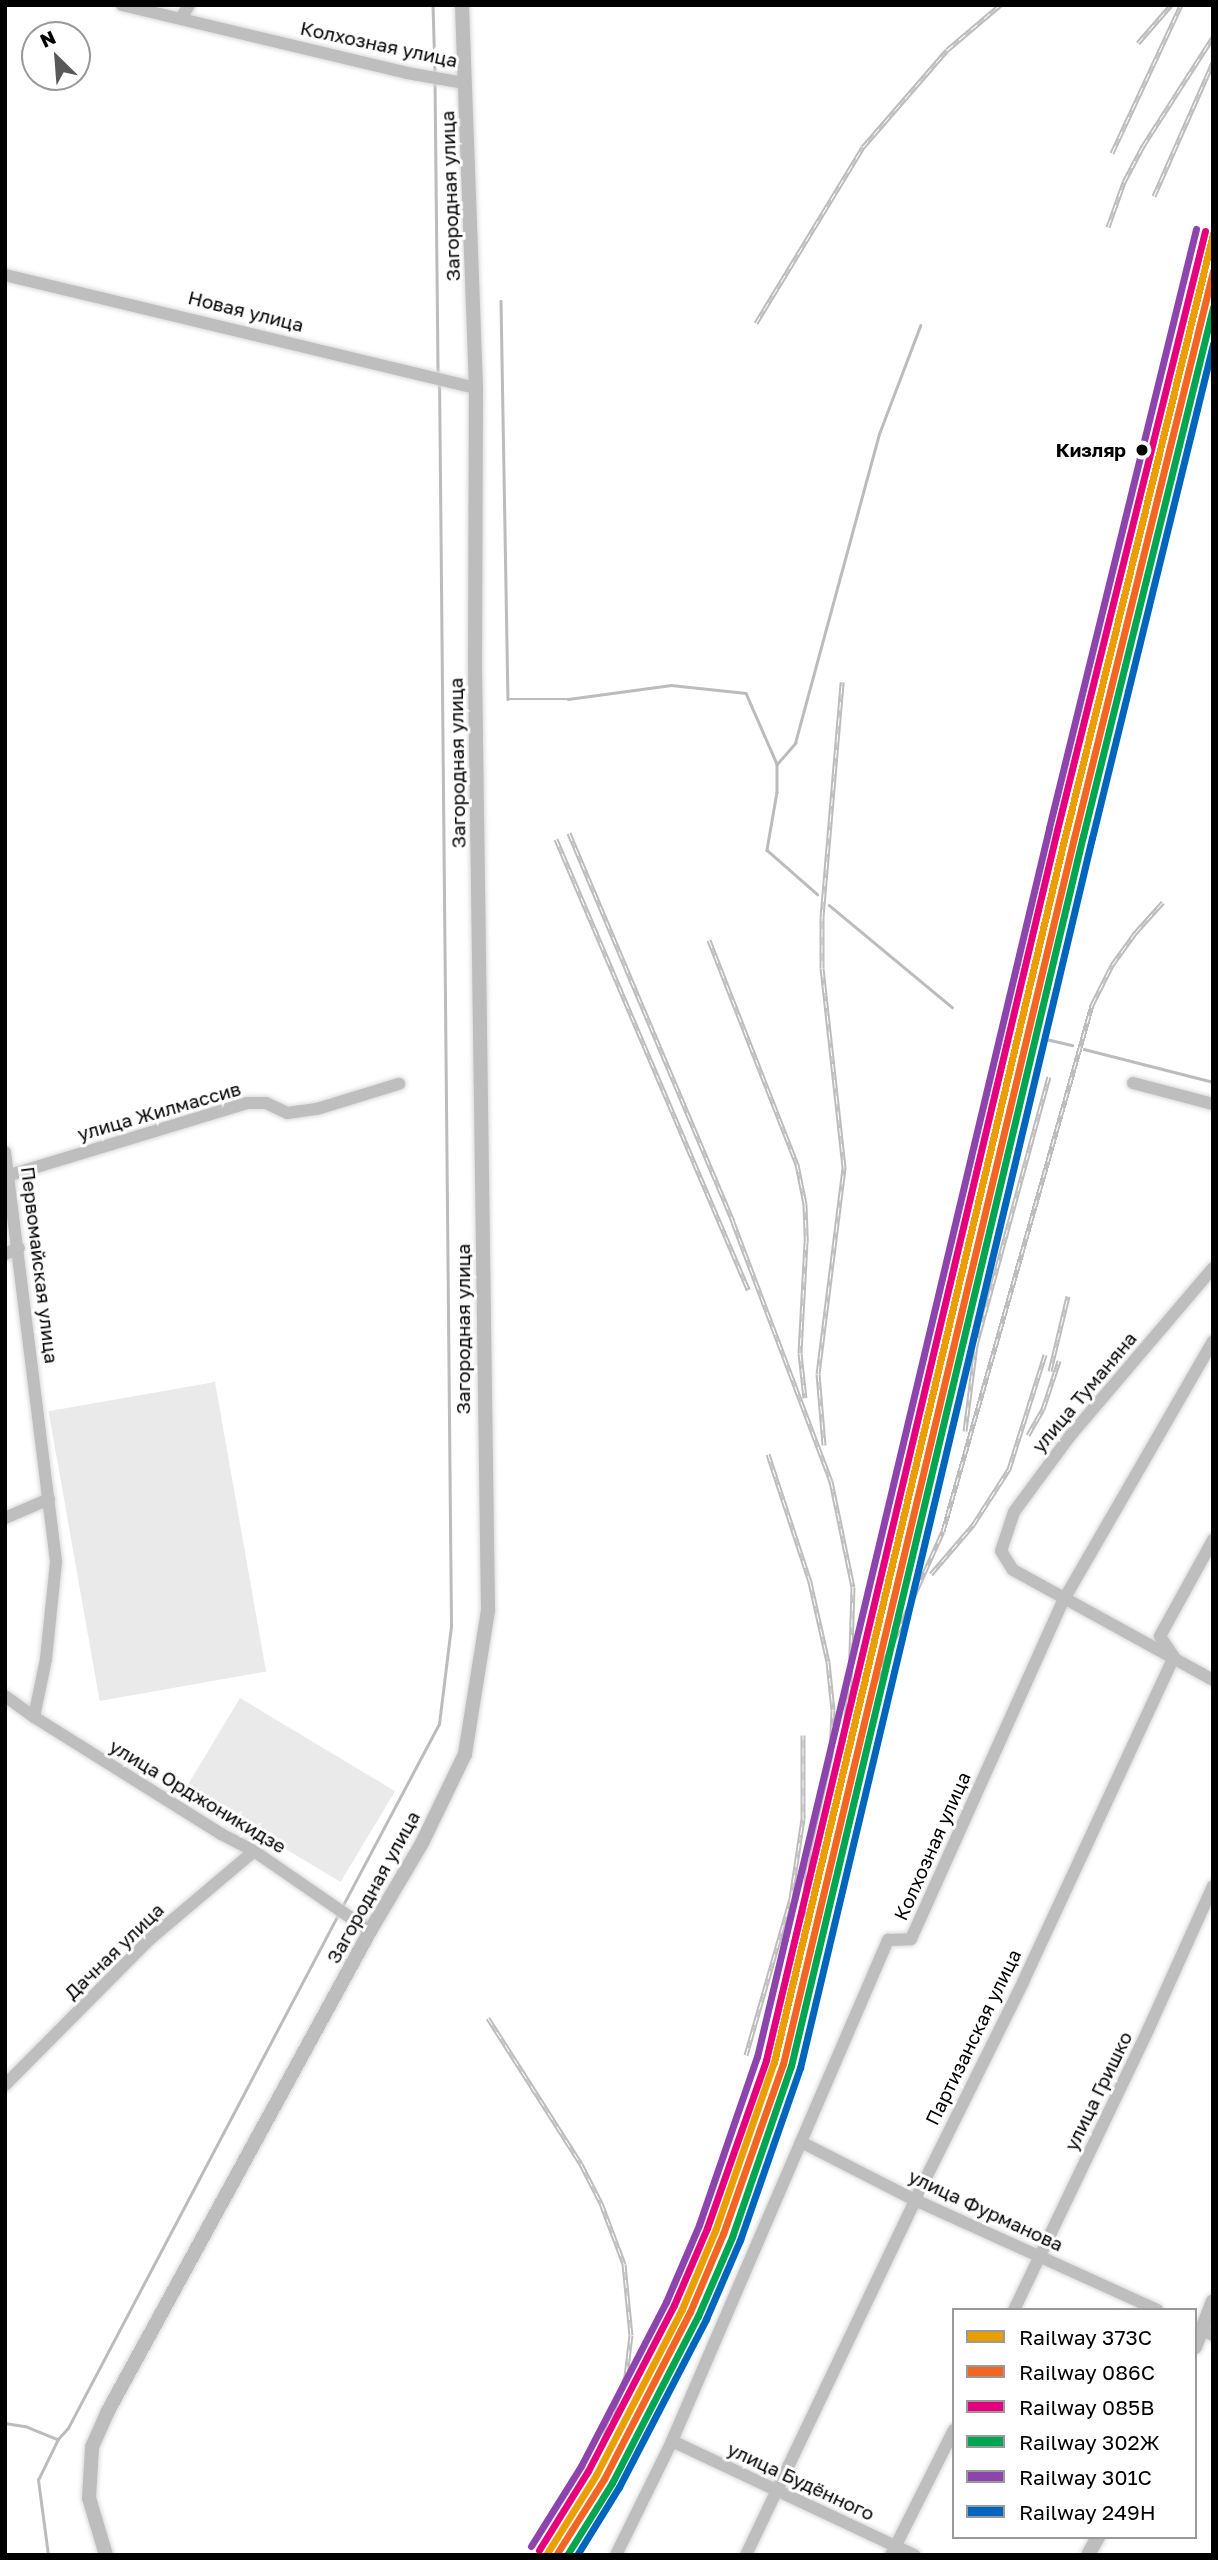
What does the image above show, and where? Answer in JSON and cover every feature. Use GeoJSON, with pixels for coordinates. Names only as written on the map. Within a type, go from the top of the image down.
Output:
{"type":"FeatureCollection","features":[{"type":"Feature","properties":{"kind":"main road","name":"Загородная улица"},"geometry":{"type":"LineString","coordinates":[[106,2555],[89,2498],[92,2447],[108,2411],[370,1931],[422,1843],[465,1754],[488,1611],[475,666],[476,388],[462,5]]}},
{"type":"Feature","properties":{"kind":"main road"},"geometry":{"type":"LineString","coordinates":[[1204,2331],[1213,2301]]}},
{"type":"Feature","properties":{"kind":"main road"},"geometry":{"type":"LineString","coordinates":[[1088,2555],[1097,2539]]}},
{"type":"Feature","properties":{"kind":"street","name":"Колхозная улица"},"geometry":{"type":"LineString","coordinates":[[122,5],[408,73],[465,83]]}},
{"type":"Feature","properties":{"kind":"street"},"geometry":{"type":"LineString","coordinates":[[181,18],[189,5]]}},
{"type":"Feature","properties":{"kind":"street","name":"Новая улица"},"geometry":{"type":"LineString","coordinates":[[5,275],[476,388]]}},
{"type":"Feature","properties":{"kind":"street"},"geometry":{"type":"LineString","coordinates":[[1133,1083],[1213,1104]]}},
{"type":"Feature","properties":{"kind":"street","name":"улица Жилмассив"},"geometry":{"type":"LineString","coordinates":[[10,1175],[247,1103],[266,1103],[287,1113],[317,1109],[399,1084]]}},
{"type":"Feature","properties":{"kind":"street","name":"Первомайская улица"},"geometry":{"type":"LineString","coordinates":[[5,1152],[19,1248],[55,1562],[46,1659],[34,1717]]}},
{"type":"Feature","properties":{"kind":"street"},"geometry":{"type":"LineString","coordinates":[[5,1254],[19,1248]]}},
{"type":"Feature","properties":{"kind":"street","name":"улица Туманяна"},"geometry":{"type":"LineString","coordinates":[[1063,1601],[1013,1570],[1001,1551],[1014,1512],[1070,1436],[1211,1273]]}},
{"type":"Feature","properties":{"kind":"street","name":"Колхозная улица"},"geometry":{"type":"LineString","coordinates":[[616,2555],[673,2441],[888,1940],[911,1939],[1063,1601],[1213,1341]]}},
{"type":"Feature","properties":{"kind":"street"},"geometry":{"type":"LineString","coordinates":[[5,1518],[49,1499]]}},
{"type":"Feature","properties":{"kind":"street"},"geometry":{"type":"LineString","coordinates":[[1174,1657],[1160,1636],[1213,1540]]}},
{"type":"Feature","properties":{"kind":"street"},"geometry":{"type":"LineString","coordinates":[[1063,1601],[1174,1657],[1213,1680]]}},
{"type":"Feature","properties":{"kind":"street","name":"Партизанская улица"},"geometry":{"type":"LineString","coordinates":[[746,2555],[915,2200],[1023,1982],[1174,1657]]}},
{"type":"Feature","properties":{"kind":"street","name":"улица Орджоникидзе"},"geometry":{"type":"LineString","coordinates":[[5,1696],[221,1834],[254,1851],[370,1931]]}},
{"type":"Feature","properties":{"kind":"street","name":"Дачная улица"},"geometry":{"type":"LineString","coordinates":[[5,2085],[150,1939],[254,1851]]}},
{"type":"Feature","properties":{"kind":"street","name":"улица Гришко"},"geometry":{"type":"LineString","coordinates":[[1015,2308],[1213,1886]]}},
{"type":"Feature","properties":{"kind":"street","name":"улица Фурманова"},"geometry":{"type":"LineString","coordinates":[[801,2142],[915,2200],[1153,2308]]}},
{"type":"Feature","properties":{"kind":"street"},"geometry":{"type":"LineString","coordinates":[[894,2551],[952,2434]]}},
{"type":"Feature","properties":{"kind":"street","name":"улица Будённого"},"geometry":{"type":"LineString","coordinates":[[673,2441],[894,2551],[914,2555]]}},
{"type":"Feature","properties":{"kind":"shaded area"},"geometry":{"type":"Polygon","coordinates":[[[215,1382],[266,1672],[100,1701],[49,1411],[215,1382]]]}},
{"type":"Feature","properties":{"kind":"shaded area"},"geometry":{"type":"Polygon","coordinates":[[[240,1698],[395,1791],[341,1882],[185,1789],[240,1698]]]}},
{"type":"Feature","properties":{"kind":"waterway"},"geometry":{"type":"LineString","coordinates":[[433,5],[435,74]]}},
{"type":"Feature","properties":{"kind":"waterway"},"geometry":{"type":"LineString","coordinates":[[435,81],[438,375]]}},
{"type":"Feature","properties":{"kind":"waterway"},"geometry":{"type":"LineString","coordinates":[[501,301],[508,699],[568,699],[671,685],[746,693],[777,764],[777,792],[767,850],[817,894]]}},
{"type":"Feature","properties":{"kind":"waterway"},"geometry":{"type":"LineString","coordinates":[[777,764],[795,743],[879,434],[920,326]]}},
{"type":"Feature","properties":{"kind":"waterway"},"geometry":{"type":"LineString","coordinates":[[342,1907],[439,1724],[451,1626],[439,382]]}},
{"type":"Feature","properties":{"kind":"waterway"},"geometry":{"type":"LineString","coordinates":[[829,905],[952,1007]]}},
{"type":"Feature","properties":{"kind":"waterway"},"geometry":{"type":"LineString","coordinates":[[1046,1039],[1072,1045]]}},
{"type":"Feature","properties":{"kind":"waterway"},"geometry":{"type":"LineString","coordinates":[[1084,1049],[1213,1082]]}},
{"type":"Feature","properties":{"kind":"waterway"},"geometry":{"type":"LineString","coordinates":[[48,2555],[38,2480],[58,2439],[68,2428],[339,1913]]}},
{"type":"Feature","properties":{"kind":"waterway"},"geometry":{"type":"LineString","coordinates":[[5,2423],[25,2426],[58,2439]]}},
{"type":"Feature","properties":{"kind":"railway"},"geometry":{"type":"LineString","coordinates":[[756,323],[863,147],[947,50],[1000,5]]}},
{"type":"Feature","properties":{"kind":"railway"},"geometry":{"type":"LineString","coordinates":[[1138,43],[1171,5]]}},
{"type":"Feature","properties":{"kind":"railway"},"geometry":{"type":"LineString","coordinates":[[1112,153],[1181,5]]}},
{"type":"Feature","properties":{"kind":"railway"},"geometry":{"type":"LineString","coordinates":[[1108,227],[1124,182],[1143,146],[1213,37]]}},
{"type":"Feature","properties":{"kind":"railway"},"geometry":{"type":"LineString","coordinates":[[1154,196],[1213,62]]}},
{"type":"Feature","properties":{"kind":"railway"},"geometry":{"type":"LineString","coordinates":[[824,1445],[818,1374],[844,1167],[822,968],[822,917],[842,682]]}},
{"type":"Feature","properties":{"kind":"railway"},"geometry":{"type":"LineString","coordinates":[[569,833],[733,1222],[831,1481],[853,1587],[850,1683],[843,1743]]}},
{"type":"Feature","properties":{"kind":"railway"},"geometry":{"type":"LineString","coordinates":[[556,839],[748,1290]]}},
{"type":"Feature","properties":{"kind":"railway"},"geometry":{"type":"LineString","coordinates":[[872,1689],[943,1531],[1092,1005],[1112,965],[1136,932],[1163,902]]}},
{"type":"Feature","properties":{"kind":"railway"},"geometry":{"type":"LineString","coordinates":[[709,940],[797,1164],[805,1204],[806,1242],[800,1353],[805,1398]]}},
{"type":"Feature","properties":{"kind":"railway"},"geometry":{"type":"LineString","coordinates":[[965,1431],[976,1345],[1049,1077]]}},
{"type":"Feature","properties":{"kind":"railway"},"geometry":{"type":"LineString","coordinates":[[1050,1371],[1068,1296]]}},
{"type":"Feature","properties":{"kind":"railway"},"geometry":{"type":"LineString","coordinates":[[931,1574],[973,1525],[1009,1469],[1045,1355]]}},
{"type":"Feature","properties":{"kind":"railway"},"geometry":{"type":"LineString","coordinates":[[1028,1435],[1043,1409],[1059,1361]]}},
{"type":"Feature","properties":{"kind":"railway"},"geometry":{"type":"LineString","coordinates":[[768,1454],[810,1582],[828,1662],[833,1710],[831,1755],[809,1851],[803,1917]]}},
{"type":"Feature","properties":{"kind":"railway"},"geometry":{"type":"LineString","coordinates":[[746,2055],[791,1898],[803,1819],[803,1735]]}},
{"type":"Feature","properties":{"kind":"railway"},"geometry":{"type":"LineString","coordinates":[[488,2018],[581,2164],[601,2203],[624,2264],[631,2335],[626,2376],[599,2452]]}},
{"type":"Feature","properties":{"kind":"rail line","name":"301С"},"geometry":{"type":"LineString","coordinates":[[531,2546],[581,2466],[666,2302],[699,2225],[757,2057],[1049,828],[1196,229]]}},
{"type":"Feature","properties":{"kind":"rail line","name":"085В"},"geometry":{"type":"LineString","coordinates":[[539,2550],[588,2471],[674,2305],[707,2228],[766,2060],[1057,830],[1205,231]]}},
{"type":"Feature","properties":{"kind":"rail line","name":"373C"},"geometry":{"type":"LineString","coordinates":[[546,2555],[596,2475],[682,2309],[715,2231],[774,2062],[1066,832],[1213,234]]}},
{"type":"Feature","properties":{"kind":"rail line","name":"086С"},"geometry":{"type":"LineString","coordinates":[[556,2555],[604,2479],[690,2312],[723,2234],[783,2064],[1075,834],[1213,271]]}},
{"type":"Feature","properties":{"kind":"rail line","name":"302Ж"},"geometry":{"type":"LineString","coordinates":[[567,2555],[612,2483],[698,2316],[732,2237],[791,2066],[1083,836],[1213,307]]}},
{"type":"Feature","properties":{"kind":"rail line","name":"249Н"},"geometry":{"type":"LineString","coordinates":[[577,2555],[619,2487],[706,2319],[740,2240],[800,2068],[1092,838],[1213,344]]}},
{"type":"Feature","properties":{"kind":"place","name":"Кизляр"},"geometry":{"type":"Point","coordinates":[1142,450]}}]}
